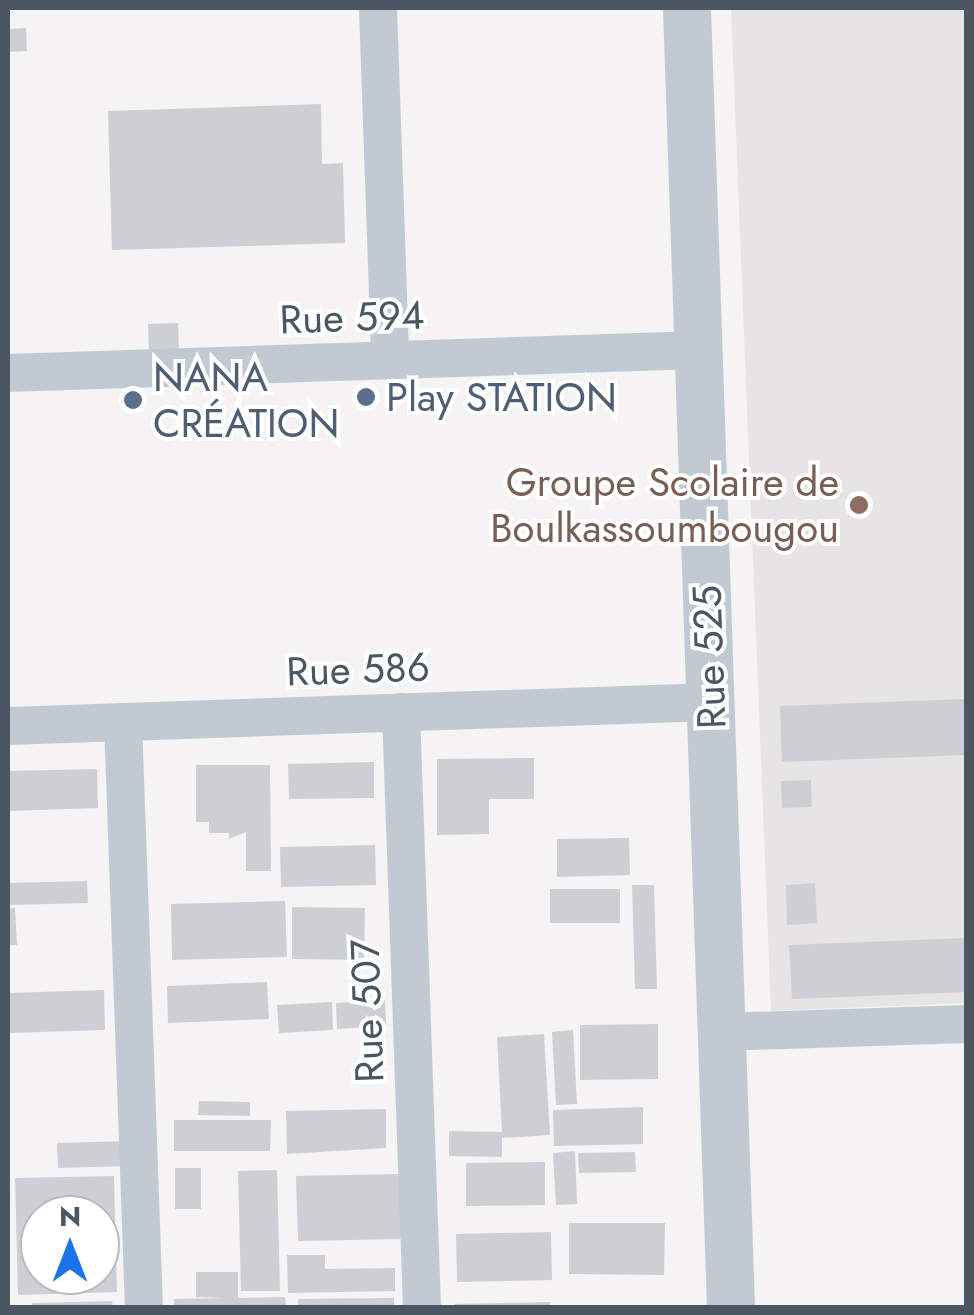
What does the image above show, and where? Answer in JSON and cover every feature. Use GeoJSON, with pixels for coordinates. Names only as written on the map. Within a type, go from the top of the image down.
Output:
{"type":"FeatureCollection","features":[{"type":"Feature","properties":{"kind":"street"},"geometry":{"type":"LineString","coordinates":[[378,8],[390,360]]}},
{"type":"Feature","properties":{"kind":"street","name":"Rue 525"},"geometry":{"type":"LineString","coordinates":[[687,8],[731,1308]]}},
{"type":"Feature","properties":{"kind":"street","name":"Rue 594"},"geometry":{"type":"LineString","coordinates":[[8,373],[699,350]]}},
{"type":"Feature","properties":{"kind":"street","name":"Rue 586"},"geometry":{"type":"LineString","coordinates":[[8,726],[711,702]]}},
{"type":"Feature","properties":{"kind":"street","name":"Rue 507"},"geometry":{"type":"LineString","coordinates":[[402,712],[422,1308]]}},
{"type":"Feature","properties":{"kind":"street"},"geometry":{"type":"LineString","coordinates":[[123,722],[144,1308]]}},
{"type":"Feature","properties":{"kind":"street"},"geometry":{"type":"LineString","coordinates":[[722,1032],[966,1024]]}},
{"type":"Feature","properties":{"kind":"shaded area","name":"Groupe Scolaire de Boulkassoumbougou"},"geometry":{"type":"Polygon","coordinates":[[[731,8],[966,8],[966,1003],[771,1011],[731,8]]]}},
{"type":"Feature","properties":{"kind":"building"},"geometry":{"type":"Polygon","coordinates":[[[26,28],[27,51],[8,52],[8,29],[26,28]]]}},
{"type":"Feature","properties":{"kind":"building"},"geometry":{"type":"Polygon","coordinates":[[[321,104],[322,164],[343,163],[345,243],[112,250],[108,111],[321,104]]]}},
{"type":"Feature","properties":{"kind":"building"},"geometry":{"type":"Polygon","coordinates":[[[178,323],[179,352],[149,353],[148,324],[178,323]]]}},
{"type":"Feature","properties":{"kind":"building"},"geometry":{"type":"Polygon","coordinates":[[[966,699],[966,755],[782,762],[780,706],[966,699]]]}},
{"type":"Feature","properties":{"kind":"building"},"geometry":{"type":"Polygon","coordinates":[[[534,758],[534,799],[489,799],[489,834],[437,835],[437,759],[534,758]]]}},
{"type":"Feature","properties":{"kind":"building"},"geometry":{"type":"Polygon","coordinates":[[[374,762],[374,798],[289,799],[288,764],[374,762]]]}},
{"type":"Feature","properties":{"kind":"building"},"geometry":{"type":"Polygon","coordinates":[[[196,765],[270,765],[271,871],[246,871],[246,832],[229,839],[229,833],[209,833],[209,822],[196,822],[196,765]]]}},
{"type":"Feature","properties":{"kind":"building"},"geometry":{"type":"Polygon","coordinates":[[[97,769],[98,808],[8,811],[8,771],[97,769]]]}},
{"type":"Feature","properties":{"kind":"building"},"geometry":{"type":"Polygon","coordinates":[[[811,780],[812,807],[782,808],[781,781],[811,780]]]}},
{"type":"Feature","properties":{"kind":"building"},"geometry":{"type":"Polygon","coordinates":[[[629,838],[630,875],[557,877],[557,839],[629,838]]]}},
{"type":"Feature","properties":{"kind":"building"},"geometry":{"type":"Polygon","coordinates":[[[375,845],[376,885],[281,887],[280,847],[375,845]]]}},
{"type":"Feature","properties":{"kind":"building"},"geometry":{"type":"Polygon","coordinates":[[[87,881],[88,903],[8,905],[8,883],[87,881]]]}},
{"type":"Feature","properties":{"kind":"building"},"geometry":{"type":"Polygon","coordinates":[[[815,883],[817,923],[787,925],[786,885],[815,883]]]}},
{"type":"Feature","properties":{"kind":"building"},"geometry":{"type":"Polygon","coordinates":[[[632,885],[654,885],[657,989],[635,989],[632,885]]]}},
{"type":"Feature","properties":{"kind":"building"},"geometry":{"type":"Polygon","coordinates":[[[550,889],[620,889],[620,923],[550,923],[550,889]]]}},
{"type":"Feature","properties":{"kind":"building"},"geometry":{"type":"Polygon","coordinates":[[[285,901],[287,957],[172,960],[171,904],[285,901]]]}},
{"type":"Feature","properties":{"kind":"building"},"geometry":{"type":"Polygon","coordinates":[[[292,907],[365,908],[364,960],[292,959],[292,907]]]}},
{"type":"Feature","properties":{"kind":"building"},"geometry":{"type":"Polygon","coordinates":[[[8,908],[15,908],[17,945],[8,945],[8,908]]]}},
{"type":"Feature","properties":{"kind":"building"},"geometry":{"type":"Polygon","coordinates":[[[966,938],[966,992],[792,999],[789,945],[966,938]]]}},
{"type":"Feature","properties":{"kind":"building"},"geometry":{"type":"Polygon","coordinates":[[[267,982],[269,1019],[168,1023],[167,986],[267,982]]]}},
{"type":"Feature","properties":{"kind":"building"},"geometry":{"type":"Polygon","coordinates":[[[104,990],[105,1030],[8,1033],[8,993],[104,990]]]}},
{"type":"Feature","properties":{"kind":"building"},"geometry":{"type":"Polygon","coordinates":[[[385,1000],[386,1026],[337,1029],[336,1003],[385,1000]]]}},
{"type":"Feature","properties":{"kind":"building"},"geometry":{"type":"Polygon","coordinates":[[[332,1002],[333,1030],[279,1033],[277,1005],[332,1002]]]}},
{"type":"Feature","properties":{"kind":"building"},"geometry":{"type":"Polygon","coordinates":[[[658,1024],[658,1079],[580,1080],[580,1025],[658,1024]]]}},
{"type":"Feature","properties":{"kind":"building"},"geometry":{"type":"Polygon","coordinates":[[[573,1030],[577,1104],[556,1105],[552,1032],[573,1030]]]}},
{"type":"Feature","properties":{"kind":"building"},"geometry":{"type":"Polygon","coordinates":[[[544,1034],[550,1135],[502,1138],[502,1157],[449,1156],[449,1131],[502,1132],[497,1037],[544,1034]]]}},
{"type":"Feature","properties":{"kind":"building"},"geometry":{"type":"Polygon","coordinates":[[[199,1101],[250,1102],[250,1116],[198,1115],[199,1101]]]}},
{"type":"Feature","properties":{"kind":"building"},"geometry":{"type":"Polygon","coordinates":[[[643,1107],[643,1144],[554,1146],[553,1110],[643,1107]]]}},
{"type":"Feature","properties":{"kind":"building"},"geometry":{"type":"Polygon","coordinates":[[[386,1109],[386,1148],[287,1154],[286,1111],[386,1109]]]}},
{"type":"Feature","properties":{"kind":"building"},"geometry":{"type":"Polygon","coordinates":[[[174,1120],[271,1120],[270,1151],[174,1151],[174,1120]]]}},
{"type":"Feature","properties":{"kind":"building"},"geometry":{"type":"Polygon","coordinates":[[[129,1141],[129,1166],[58,1168],[57,1143],[129,1141]]]}},
{"type":"Feature","properties":{"kind":"building"},"geometry":{"type":"Polygon","coordinates":[[[575,1151],[577,1204],[556,1205],[553,1153],[575,1151]]]}},
{"type":"Feature","properties":{"kind":"building"},"geometry":{"type":"Polygon","coordinates":[[[635,1152],[636,1172],[579,1173],[578,1153],[635,1152]]]}},
{"type":"Feature","properties":{"kind":"building"},"geometry":{"type":"Polygon","coordinates":[[[545,1162],[545,1205],[466,1206],[466,1163],[545,1162]]]}},
{"type":"Feature","properties":{"kind":"building"},"geometry":{"type":"Polygon","coordinates":[[[175,1168],[201,1168],[201,1209],[175,1209],[175,1168]]]}},
{"type":"Feature","properties":{"kind":"building"},"geometry":{"type":"Polygon","coordinates":[[[277,1170],[280,1291],[241,1291],[238,1171],[277,1170]]]}},
{"type":"Feature","properties":{"kind":"building"},"geometry":{"type":"Polygon","coordinates":[[[401,1174],[403,1239],[298,1241],[296,1176],[401,1174]]]}},
{"type":"Feature","properties":{"kind":"building"},"geometry":{"type":"Polygon","coordinates":[[[114,1176],[114,1195],[20,1195],[18,1295],[15,1178],[114,1176]]]}},
{"type":"Feature","properties":{"kind":"building"},"geometry":{"type":"Polygon","coordinates":[[[569,1223],[665,1223],[664,1275],[569,1274],[569,1223]]]}},
{"type":"Feature","properties":{"kind":"building"},"geometry":{"type":"Polygon","coordinates":[[[551,1232],[552,1280],[457,1282],[456,1234],[551,1232]]]}},
{"type":"Feature","properties":{"kind":"building"},"geometry":{"type":"Polygon","coordinates":[[[287,1255],[325,1255],[325,1269],[395,1268],[395,1291],[288,1293],[287,1255]]]}},
{"type":"Feature","properties":{"kind":"building"},"geometry":{"type":"Polygon","coordinates":[[[196,1272],[238,1272],[238,1298],[285,1297],[286,1308],[174,1308],[174,1299],[225,1298],[196,1297],[196,1272]]]}},
{"type":"Feature","properties":{"kind":"building"},"geometry":{"type":"Polygon","coordinates":[[[394,1298],[394,1308],[298,1308],[298,1299],[394,1298]]]}},
{"type":"Feature","properties":{"kind":"building"},"geometry":{"type":"Polygon","coordinates":[[[112,1301],[113,1308],[32,1308],[32,1303],[112,1301]]]}},
{"type":"Feature","properties":{"kind":"building"},"geometry":{"type":"Polygon","coordinates":[[[550,1302],[550,1308],[455,1308],[455,1304],[550,1302]]]}},
{"type":"Feature","properties":{"kind":"place","name":"Play STATION"},"geometry":{"type":"Point","coordinates":[366,397]}},
{"type":"Feature","properties":{"kind":"place","name":"NANA CRÉATION"},"geometry":{"type":"Point","coordinates":[133,400]}},
{"type":"Feature","properties":{"kind":"place","name":"Groupe Scolaire de Boulkassoumbougou"},"geometry":{"type":"Point","coordinates":[859,505]}}]}
